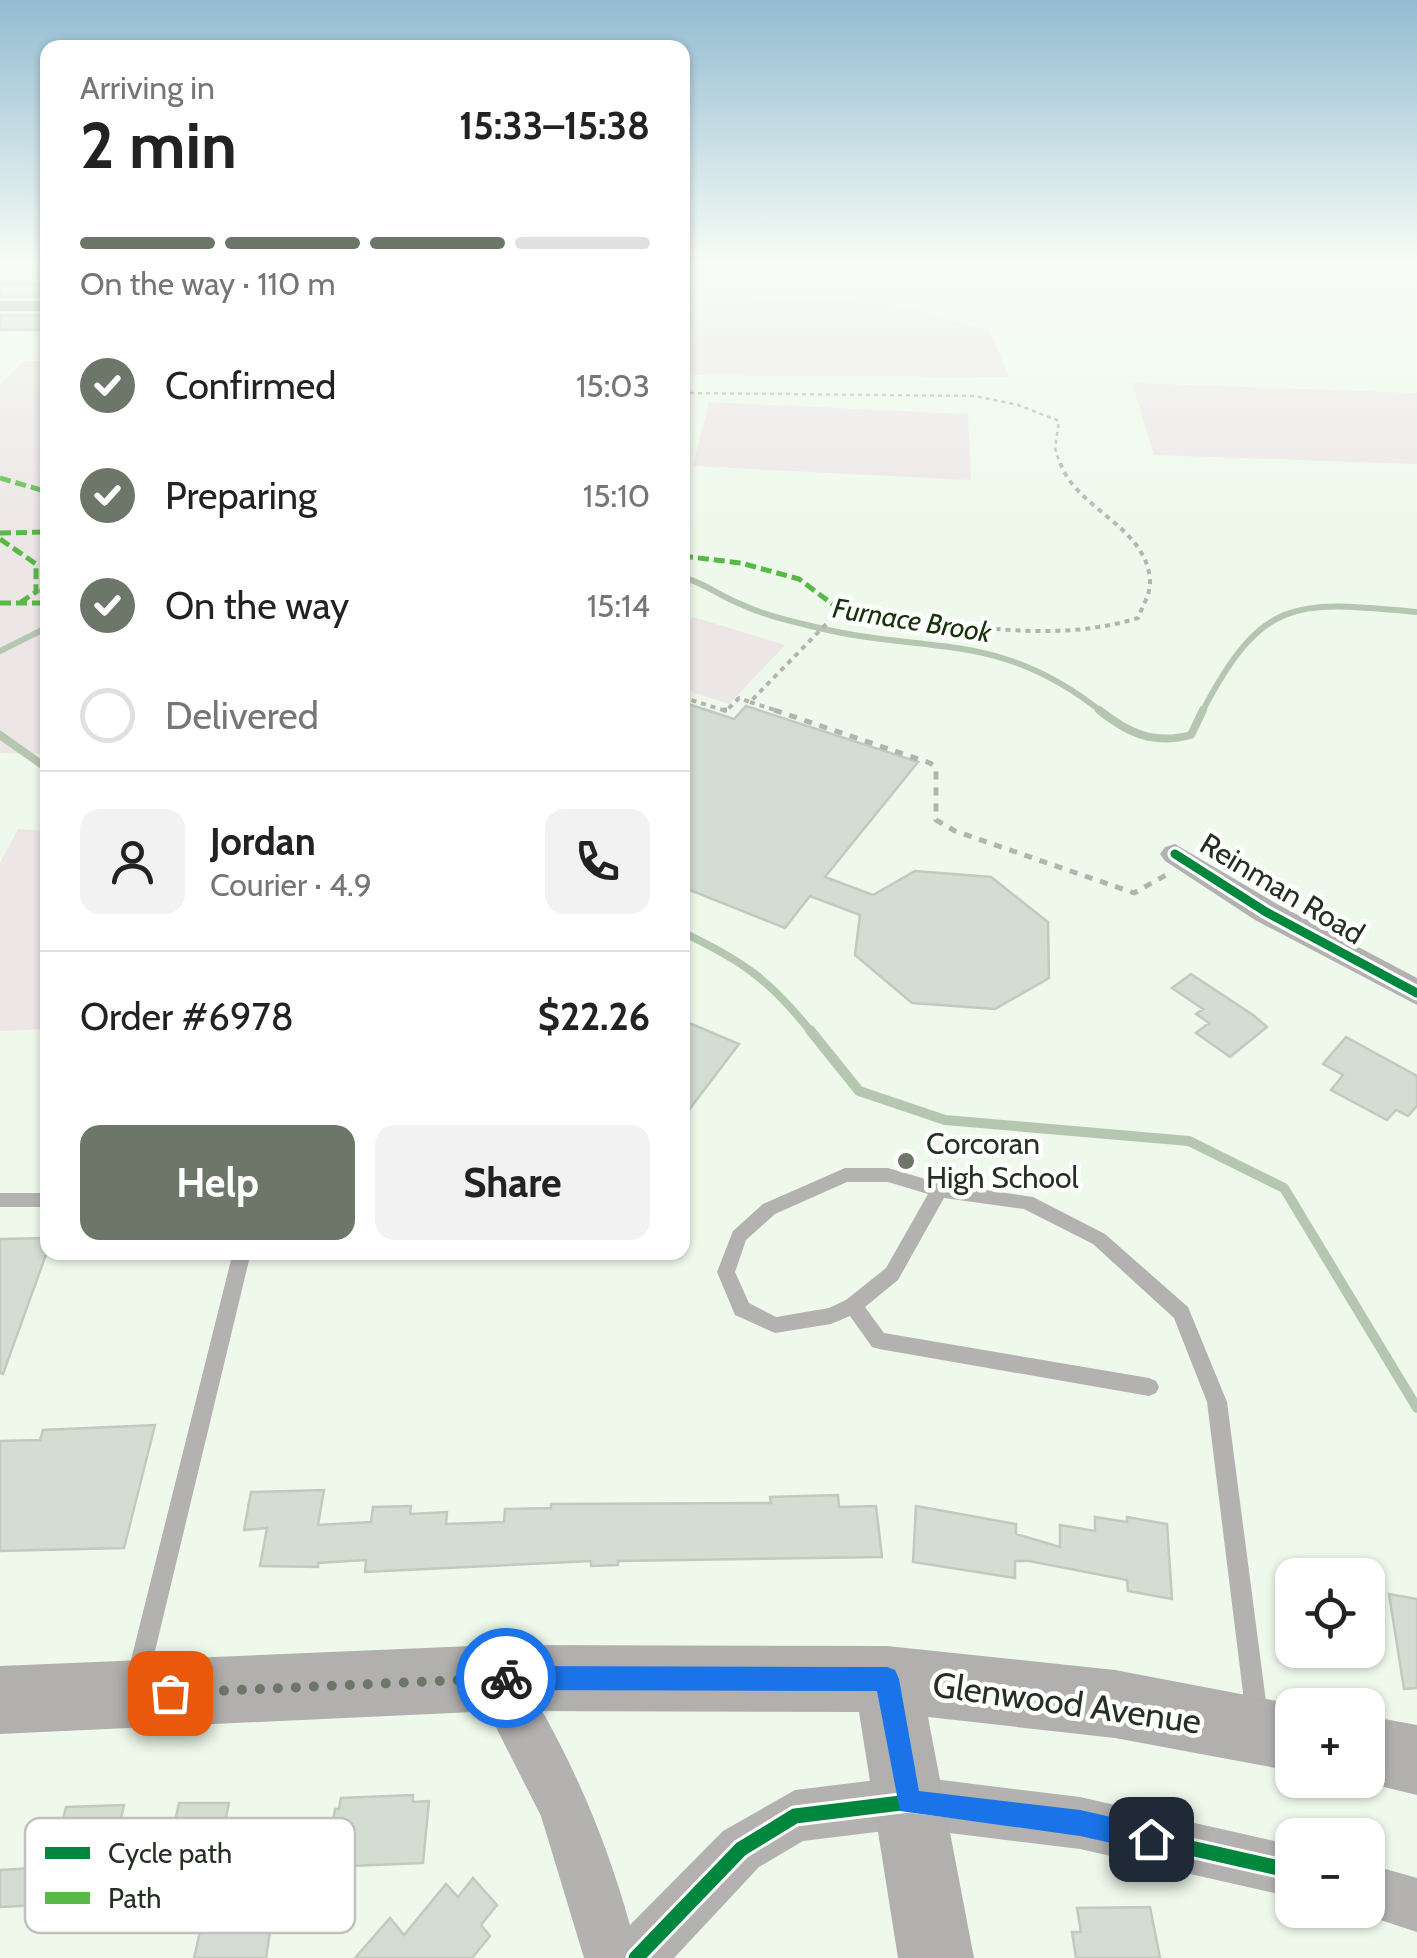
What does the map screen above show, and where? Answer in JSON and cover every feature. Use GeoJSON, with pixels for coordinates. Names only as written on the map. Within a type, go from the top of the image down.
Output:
{"type":"FeatureCollection","features":[{"type":"Feature","properties":{"kind":"main road","name":"Glenwood Avenue"},"geometry":{"type":"LineString","coordinates":[[0,1700],[495,1678],[887,1679],[1115,1704],[1275,1734]]}},
{"type":"Feature","properties":{"kind":"main road"},"geometry":{"type":"LineString","coordinates":[[887,1679],[936,1958]]}},
{"type":"Feature","properties":{"kind":"main road"},"geometry":{"type":"LineString","coordinates":[[1385,1754],[1417,1760]]}},
{"type":"Feature","properties":{"kind":"street","name":"Reinman Road"},"geometry":{"type":"LineString","coordinates":[[1172,864],[1417,993]]}},
{"type":"Feature","properties":{"kind":"street"},"geometry":{"type":"LineString","coordinates":[[495,1678],[526,1724],[564,1801],[597,1895],[611,1958]]}},
{"type":"Feature","properties":{"kind":"street"},"geometry":{"type":"LineString","coordinates":[[636,1958],[741,1848],[795,1816],[909,1802],[1080,1823],[1275,1867]]}},
{"type":"Feature","properties":{"kind":"street"},"geometry":{"type":"LineString","coordinates":[[1385,1896],[1417,1905]]}},
{"type":"Feature","properties":{"kind":"lane"},"geometry":{"type":"LineString","coordinates":[[939,1190],[892,1274],[853,1306],[831,1316],[775,1325],[742,1310],[726,1272],[739,1236],[769,1209],[846,1175],[888,1176],[939,1190],[1027,1202],[1099,1239],[1180,1313],[1217,1402],[1275,1728]]}},
{"type":"Feature","properties":{"kind":"lane"},"geometry":{"type":"LineString","coordinates":[[0,1200],[40,1200]]}},
{"type":"Feature","properties":{"kind":"lane"},"geometry":{"type":"LineString","coordinates":[[134,1694],[240,1260]]}},
{"type":"Feature","properties":{"kind":"lane"},"geometry":{"type":"LineString","coordinates":[[853,1306],[878,1342],[1150,1387]]}},
{"type":"Feature","properties":{"kind":"path"},"geometry":{"type":"LineString","coordinates":[[690,393],[974,396],[1006,399],[1037,410],[1060,421],[1052,442],[1059,464],[1074,488],[1139,549],[1150,583],[1138,618],[1111,630],[1063,634],[865,612],[836,614],[750,702]]}},
{"type":"Feature","properties":{"kind":"path"},"geometry":{"type":"LineString","coordinates":[[36,592],[40,591]]}},
{"type":"Feature","properties":{"kind":"path"},"geometry":{"type":"LineString","coordinates":[[690,699],[726,711],[739,698],[930,763],[936,768],[936,820],[955,831],[1134,893],[1172,864]]}},
{"type":"Feature","properties":{"kind":"shaded area"},"geometry":{"type":"Polygon","coordinates":[[[690,353],[999,353],[1009,377],[690,375],[690,353]]]}},
{"type":"Feature","properties":{"kind":"shaded area"},"geometry":{"type":"Polygon","coordinates":[[[24,361],[40,361],[40,754],[0,753],[0,385],[24,361]]]}},
{"type":"Feature","properties":{"kind":"shaded area"},"geometry":{"type":"Polygon","coordinates":[[[1132,383],[1417,393],[1417,464],[1154,455],[1132,383]]]}},
{"type":"Feature","properties":{"kind":"shaded area"},"geometry":{"type":"Polygon","coordinates":[[[709,402],[968,414],[971,480],[693,466],[709,402]]]}},
{"type":"Feature","properties":{"kind":"shaded area"},"geometry":{"type":"Polygon","coordinates":[[[693,617],[785,645],[729,704],[690,691],[693,617]]]}},
{"type":"Feature","properties":{"kind":"shaded area"},"geometry":{"type":"Polygon","coordinates":[[[18,829],[40,831],[40,1029],[0,1031],[0,863],[18,829]]]}},
{"type":"Feature","properties":{"kind":"building"},"geometry":{"type":"Polygon","coordinates":[[[690,705],[734,719],[746,706],[918,762],[825,877],[873,895],[915,871],[991,877],[1048,922],[1049,978],[995,1009],[912,1003],[855,955],[860,915],[810,896],[785,928],[690,890],[690,705]]]}},
{"type":"Feature","properties":{"kind":"building"},"geometry":{"type":"Polygon","coordinates":[[[1191,974],[1267,1027],[1230,1057],[1196,1033],[1209,1023],[1196,1014],[1203,1009],[1172,988],[1191,974]]]}},
{"type":"Feature","properties":{"kind":"building"},"geometry":{"type":"Polygon","coordinates":[[[690,1023],[739,1044],[690,1108],[690,1023]]]}},
{"type":"Feature","properties":{"kind":"building"},"geometry":{"type":"Polygon","coordinates":[[[1346,1037],[1417,1076],[1417,1106],[1408,1116],[1396,1110],[1387,1120],[1331,1090],[1343,1075],[1323,1064],[1346,1037]]]}},
{"type":"Feature","properties":{"kind":"building"},"geometry":{"type":"Polygon","coordinates":[[[40,1238],[40,1260],[44,1260],[3,1374],[0,1373],[0,1239],[40,1238]]]}},
{"type":"Feature","properties":{"kind":"building"},"geometry":{"type":"Polygon","coordinates":[[[155,1425],[124,1548],[0,1551],[0,1441],[40,1440],[43,1430],[155,1425]]]}},
{"type":"Feature","properties":{"kind":"building"},"geometry":{"type":"Polygon","coordinates":[[[324,1490],[318,1525],[371,1522],[373,1507],[411,1506],[410,1514],[447,1512],[446,1524],[504,1522],[505,1509],[551,1508],[551,1504],[771,1503],[770,1497],[838,1495],[839,1507],[876,1506],[882,1557],[618,1561],[618,1565],[591,1566],[591,1561],[365,1572],[366,1560],[318,1563],[318,1567],[260,1566],[267,1528],[244,1530],[251,1492],[324,1490]]]}},
{"type":"Feature","properties":{"kind":"building"},"geometry":{"type":"Polygon","coordinates":[[[916,1506],[1016,1524],[1016,1534],[1060,1547],[1060,1525],[1095,1531],[1095,1517],[1127,1522],[1127,1517],[1167,1524],[1172,1599],[1128,1591],[1127,1580],[1029,1561],[1015,1561],[1015,1578],[913,1562],[916,1506]]]}},
{"type":"Feature","properties":{"kind":"building"},"geometry":{"type":"Polygon","coordinates":[[[1389,1594],[1417,1599],[1417,1688],[1404,1689],[1389,1594]]]}},
{"type":"Feature","properties":{"kind":"building"},"geometry":{"type":"Polygon","coordinates":[[[413,1795],[413,1802],[429,1801],[423,1863],[355,1866],[355,1818],[334,1818],[341,1798],[413,1795]]]}},
{"type":"Feature","properties":{"kind":"building"},"geometry":{"type":"Polygon","coordinates":[[[179,1803],[229,1803],[226,1818],[176,1818],[179,1803]]]}},
{"type":"Feature","properties":{"kind":"building"},"geometry":{"type":"Polygon","coordinates":[[[124,1805],[121,1818],[63,1818],[66,1807],[124,1805]]]}},
{"type":"Feature","properties":{"kind":"building"},"geometry":{"type":"Polygon","coordinates":[[[25,1869],[25,1906],[0,1907],[0,1870],[25,1869]]]}},
{"type":"Feature","properties":{"kind":"building"},"geometry":{"type":"Polygon","coordinates":[[[473,1878],[497,1905],[481,1925],[490,1936],[472,1958],[355,1958],[390,1918],[404,1935],[446,1884],[458,1897],[473,1878]]]}},
{"type":"Feature","properties":{"kind":"building"},"geometry":{"type":"Polygon","coordinates":[[[1150,1907],[1160,1958],[1076,1958],[1072,1932],[1081,1932],[1077,1908],[1150,1907]]]}},
{"type":"Feature","properties":{"kind":"building"},"geometry":{"type":"Polygon","coordinates":[[[200,1933],[270,1933],[266,1958],[194,1958],[200,1933]]]}},
{"type":"Feature","properties":{"kind":"waterway","name":"Furnace Brook"},"geometry":{"type":"LineString","coordinates":[[690,580],[747,607],[792,621],[853,635],[994,656],[1064,685],[1102,712]]}},
{"type":"Feature","properties":{"kind":"waterway","name":"Furnace Brook"},"geometry":{"type":"LineString","coordinates":[[1202,712],[1244,645],[1265,626],[1287,614],[1341,607],[1417,612]]}},
{"type":"Feature","properties":{"kind":"waterway","name":"Furnace Brook"},"geometry":{"type":"LineString","coordinates":[[0,651],[40,631]]}},
{"type":"Feature","properties":{"kind":"waterway","name":"Furnace Brook"},"geometry":{"type":"LineString","coordinates":[[1099,710],[1131,731],[1165,739],[1191,735],[1202,712]]}},
{"type":"Feature","properties":{"kind":"waterway"},"geometry":{"type":"LineString","coordinates":[[0,735],[40,763]]}},
{"type":"Feature","properties":{"kind":"waterway"},"geometry":{"type":"LineString","coordinates":[[690,936],[754,974],[783,999],[812,1033]]}},
{"type":"Feature","properties":{"kind":"waterway"},"geometry":{"type":"LineString","coordinates":[[810,1030],[859,1091],[945,1120],[1189,1141],[1284,1188],[1417,1408]]}},
{"type":"Feature","properties":{"kind":"marked path"},"geometry":{"type":"LineString","coordinates":[[0,478],[40,490]]}},
{"type":"Feature","properties":{"kind":"marked path"},"geometry":{"type":"LineString","coordinates":[[0,533],[40,532]]}},
{"type":"Feature","properties":{"kind":"marked path"},"geometry":{"type":"LineString","coordinates":[[0,539],[36,564],[36,592],[21,602]]}},
{"type":"Feature","properties":{"kind":"marked path"},"geometry":{"type":"LineString","coordinates":[[690,557],[741,563],[799,579],[843,612]]}},
{"type":"Feature","properties":{"kind":"marked path"},"geometry":{"type":"LineString","coordinates":[[0,603],[40,603]]}},
{"type":"Feature","properties":{"kind":"cycle path"},"geometry":{"type":"LineString","coordinates":[[1175,854],[1266,912],[1417,993]]}},
{"type":"Feature","properties":{"kind":"cycle path"},"geometry":{"type":"LineString","coordinates":[[636,1958],[741,1849],[795,1816],[909,1802],[1080,1823],[1275,1867]]}},
{"type":"Feature","properties":{"kind":"way so far"},"geometry":{"type":"LineString","coordinates":[[170,1693],[506,1678]]}},
{"type":"Feature","properties":{"kind":"place","name":"Corcoran High School"},"geometry":{"type":"Point","coordinates":[906,1161]}},
{"type":"Feature","properties":{"kind":"route"},"geometry":{"type":"LineString","coordinates":[[506,1678],[887,1679],[909,1802],[1080,1823],[1151,1839]]}}]}
